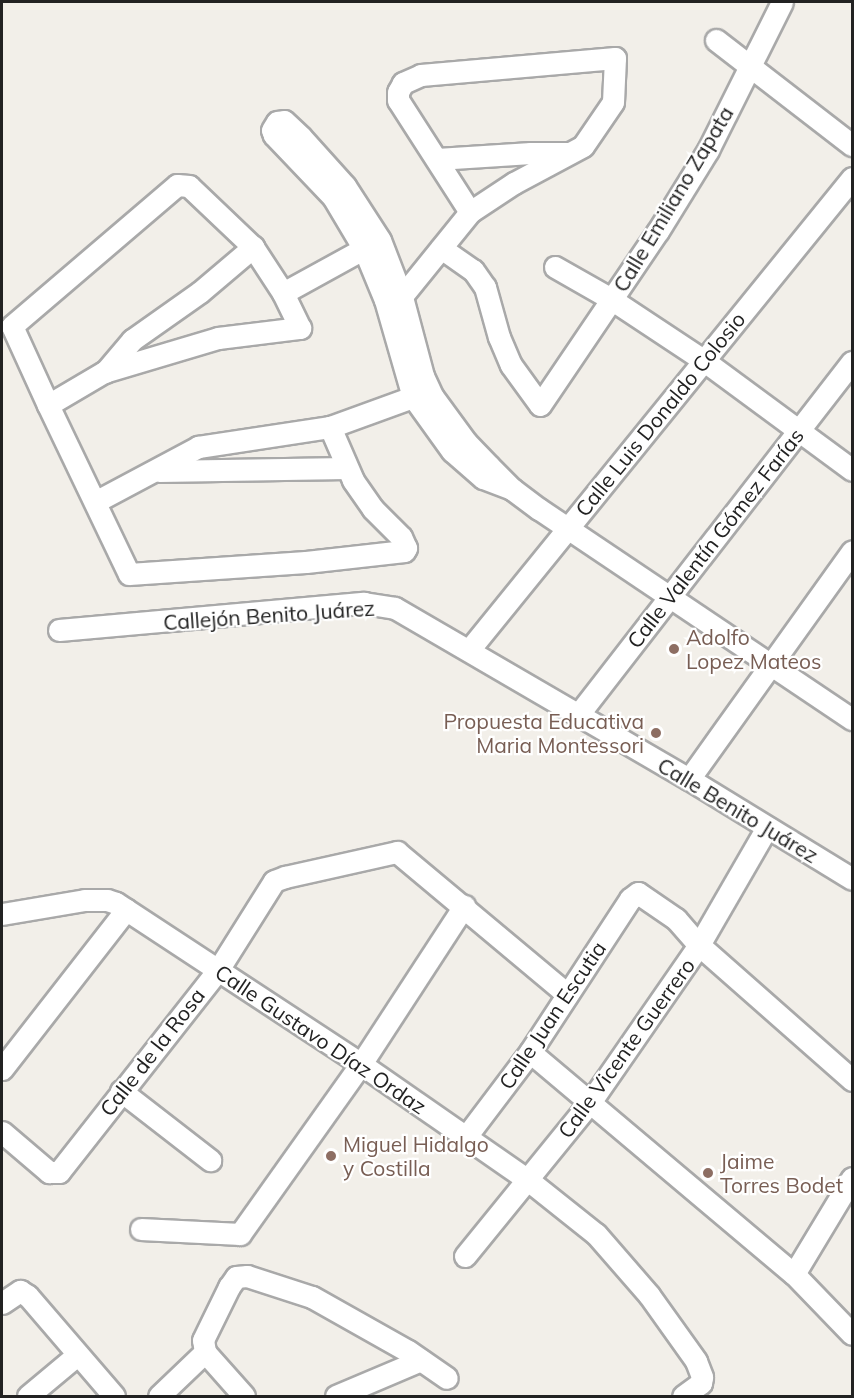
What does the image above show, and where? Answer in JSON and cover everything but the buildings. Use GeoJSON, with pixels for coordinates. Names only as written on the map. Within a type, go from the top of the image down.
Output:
{"type":"FeatureCollection","features":[{"type":"Feature","properties":{"kind":"street","name":"Calle Emiliano Zapata"},"geometry":{"type":"LineString","coordinates":[[441,248],[473,270],[485,287],[499,337],[511,365],[540,405],[658,231],[708,150],[782,2]]}},
{"type":"Feature","properties":{"kind":"street"},"geometry":{"type":"LineString","coordinates":[[716,40],[852,145]]}},
{"type":"Feature","properties":{"kind":"street"},"geometry":{"type":"LineString","coordinates":[[388,313],[470,212],[514,183],[573,153],[595,131],[613,102],[615,58],[421,75],[403,83],[398,92],[398,100],[470,212]]}},
{"type":"Feature","properties":{"kind":"street"},"geometry":{"type":"LineString","coordinates":[[512,489],[483,478],[452,451],[413,397],[388,313],[372,245],[333,197],[274,135],[272,130],[277,122],[284,121],[301,136],[345,186],[372,245],[402,297],[423,376],[433,397],[466,442],[512,489],[852,719]]}},
{"type":"Feature","properties":{"kind":"street"},"geometry":{"type":"LineString","coordinates":[[437,159],[531,153],[573,153]]}},
{"type":"Feature","properties":{"kind":"street","name":"Calle Luis Donaldo Colosio"},"geometry":{"type":"LineString","coordinates":[[469,650],[852,178]]}},
{"type":"Feature","properties":{"kind":"street"},"geometry":{"type":"LineString","coordinates":[[48,405],[104,372],[218,338],[300,328],[283,292],[253,247],[189,186],[177,185],[12,326],[48,405],[129,574],[306,562],[404,551],[406,548],[401,537],[373,509],[347,468],[330,427]]}},
{"type":"Feature","properties":{"kind":"street"},"geometry":{"type":"LineString","coordinates":[[283,292],[372,245]]}},
{"type":"Feature","properties":{"kind":"street"},"geometry":{"type":"LineString","coordinates":[[104,372],[132,340],[200,292],[253,247]]}},
{"type":"Feature","properties":{"kind":"street"},"geometry":{"type":"LineString","coordinates":[[555,267],[611,299],[703,360],[852,470]]}},
{"type":"Feature","properties":{"kind":"street","name":"Calle Valentín Gómez Farías"},"geometry":{"type":"LineString","coordinates":[[578,715],[852,362]]}},
{"type":"Feature","properties":{"kind":"street"},"geometry":{"type":"LineString","coordinates":[[95,502],[156,472],[198,447],[330,427],[413,397]]}},
{"type":"Feature","properties":{"kind":"street"},"geometry":{"type":"LineString","coordinates":[[156,472],[347,468]]}},
{"type":"Feature","properties":{"kind":"street"},"geometry":{"type":"LineString","coordinates":[[689,779],[852,551]]}},
{"type":"Feature","properties":{"kind":"street","name":"Callejón Benito Juárez"},"geometry":{"type":"LineString","coordinates":[[59,630],[364,603],[388,606],[407,613],[469,650]]}},
{"type":"Feature","properties":{"kind":"street","name":"Calle Benito Juárez"},"geometry":{"type":"LineString","coordinates":[[469,650],[689,779],[852,879]]}},
{"type":"Feature","properties":{"kind":"street","name":"Calle Vicente Guerrero"},"geometry":{"type":"LineString","coordinates":[[465,1256],[591,1101],[699,945],[767,827]]}},
{"type":"Feature","properties":{"kind":"street","name":"Calle de la Rosa"},"geometry":{"type":"LineString","coordinates":[[2,1132],[54,1174],[59,1172],[218,970],[274,881],[398,852],[464,906]]}},
{"type":"Feature","properties":{"kind":"street","name":"Calle Juan Escutia"},"geometry":{"type":"LineString","coordinates":[[465,1138],[530,1052],[630,899],[638,893],[676,919],[699,945]]}},
{"type":"Feature","properties":{"kind":"street","name":"Calle Gustavo Díaz Ordaz"},"geometry":{"type":"LineString","coordinates":[[2,914],[86,900],[107,900],[126,909],[362,1064],[528,1180],[596,1234],[629,1270],[696,1361],[702,1377],[690,1393]]}},
{"type":"Feature","properties":{"kind":"street"},"geometry":{"type":"LineString","coordinates":[[141,1229],[240,1234],[362,1064],[464,906],[567,994]]}},
{"type":"Feature","properties":{"kind":"street"},"geometry":{"type":"LineString","coordinates":[[2,1069],[126,909]]}},
{"type":"Feature","properties":{"kind":"street"},"geometry":{"type":"LineString","coordinates":[[699,945],[852,1080]]}},
{"type":"Feature","properties":{"kind":"street"},"geometry":{"type":"LineString","coordinates":[[530,1052],[794,1274],[852,1334]]}},
{"type":"Feature","properties":{"kind":"street"},"geometry":{"type":"LineString","coordinates":[[121,1091],[210,1160]]}},
{"type":"Feature","properties":{"kind":"street"},"geometry":{"type":"LineString","coordinates":[[794,1274],[852,1178]]}},
{"type":"Feature","properties":{"kind":"street"},"geometry":{"type":"LineString","coordinates":[[244,1396],[205,1352],[203,1340],[236,1277],[247,1276],[312,1297],[421,1360],[447,1378]]}},
{"type":"Feature","properties":{"kind":"street"},"geometry":{"type":"LineString","coordinates":[[2,1303],[20,1291],[114,1396]]}},
{"type":"Feature","properties":{"kind":"street"},"geometry":{"type":"LineString","coordinates":[[159,1396],[205,1352]]}},
{"type":"Feature","properties":{"kind":"street"},"geometry":{"type":"LineString","coordinates":[[28,1396],[77,1355]]}},
{"type":"Feature","properties":{"kind":"street"},"geometry":{"type":"LineString","coordinates":[[336,1396],[421,1360]]}},
{"type":"Feature","properties":{"kind":"place","name":"Adolfo Lopez Mateos"},"geometry":{"type":"Point","coordinates":[674,649]}},
{"type":"Feature","properties":{"kind":"place","name":"Propuesta Educativa Maria Montessori"},"geometry":{"type":"Point","coordinates":[656,733]}},
{"type":"Feature","properties":{"kind":"place","name":"Miguel Hidalgo y Costilla"},"geometry":{"type":"Point","coordinates":[331,1156]}},
{"type":"Feature","properties":{"kind":"place","name":"Jaime Torres Bodet"},"geometry":{"type":"Point","coordinates":[708,1173]}}]}
